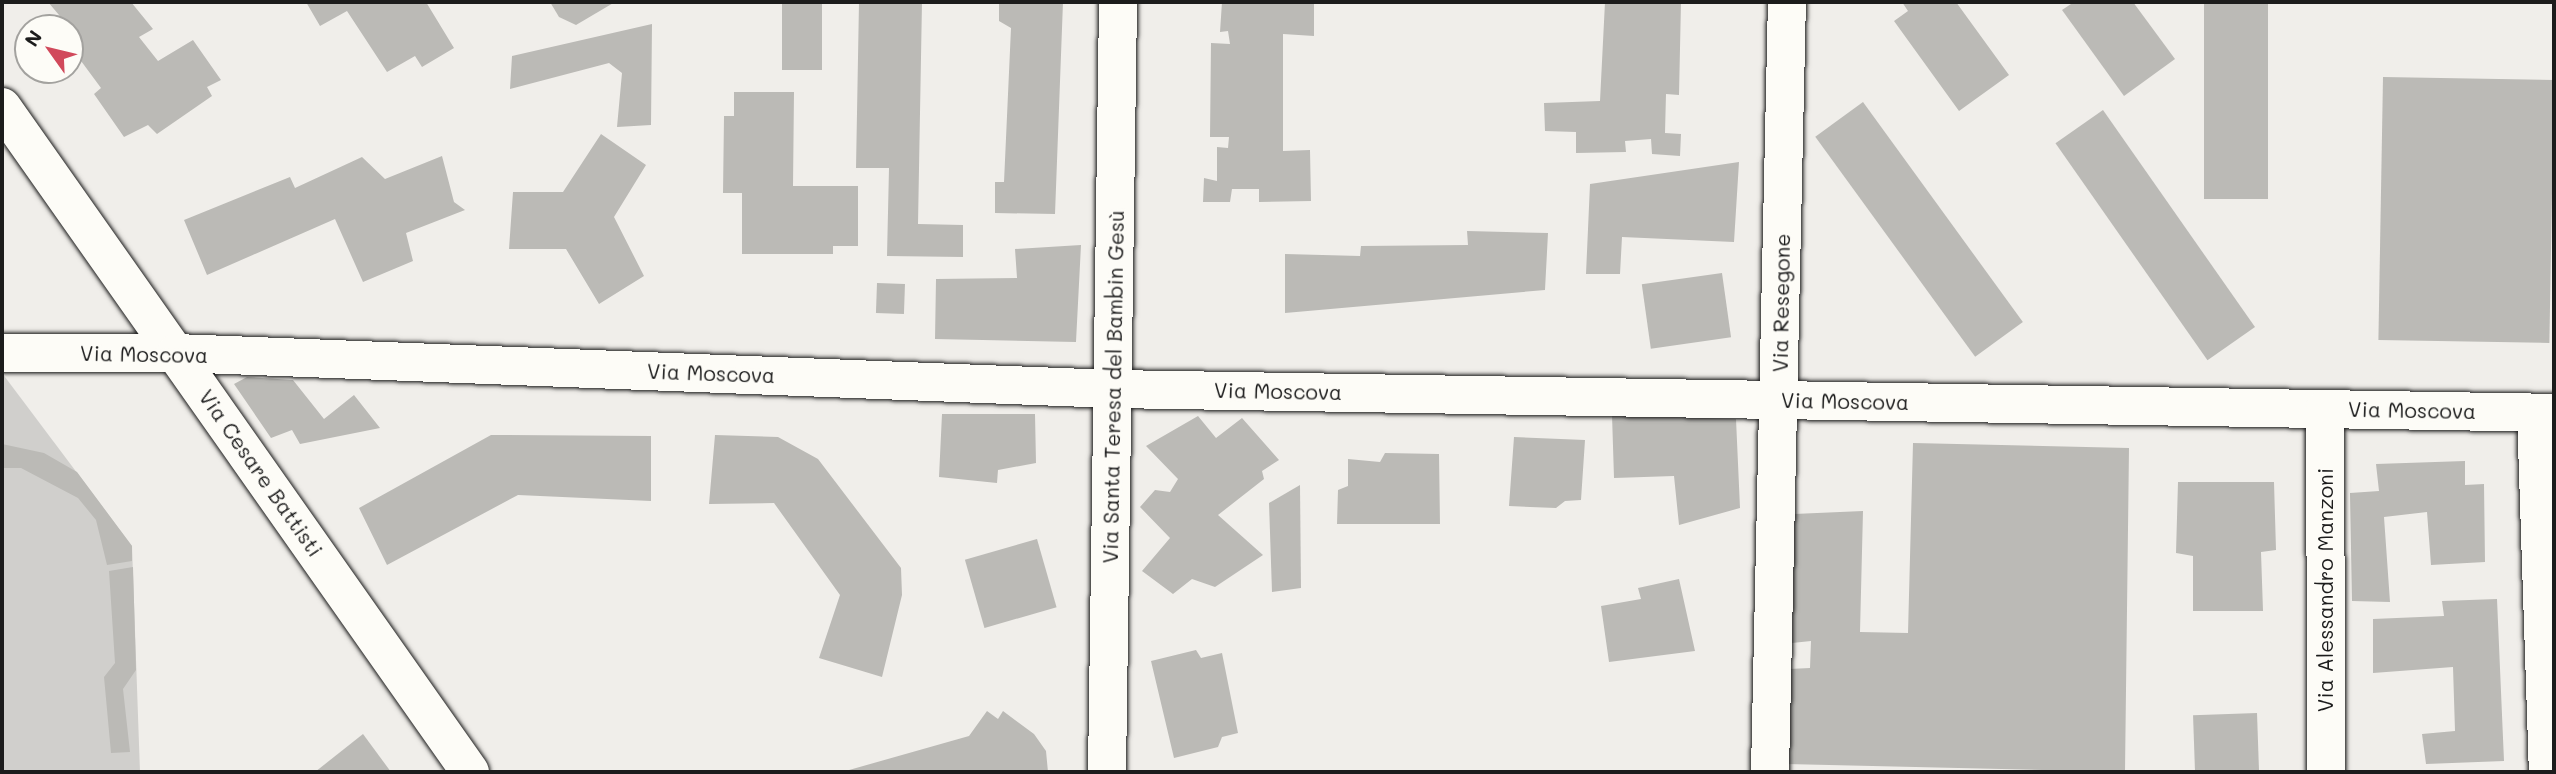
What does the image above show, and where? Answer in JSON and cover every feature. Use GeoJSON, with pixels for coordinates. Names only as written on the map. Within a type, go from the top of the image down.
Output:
{"type":"FeatureCollection","features":[{"type":"Feature","properties":{"kind":"street","name":"Via Santa Teresa del Bambin Gesù"},"geometry":{"type":"LineString","coordinates":[[1107,772],[1118,2]]}},
{"type":"Feature","properties":{"kind":"street","name":"Via Resegone"},"geometry":{"type":"LineString","coordinates":[[1770,772],[1787,2]]}},
{"type":"Feature","properties":{"kind":"street","name":"Via Cesare Battisti"},"geometry":{"type":"LineString","coordinates":[[2,107],[470,772]]}},
{"type":"Feature","properties":{"kind":"street","name":"Via Moscova"},"geometry":{"type":"LineString","coordinates":[[2,353],[176,353],[1113,389],[2545,413]]}},
{"type":"Feature","properties":{"kind":"street","name":"Via Alessandro Manzoni"},"geometry":{"type":"LineString","coordinates":[[2325,409],[2326,772]]}},
{"type":"Feature","properties":{"kind":"street"},"geometry":{"type":"LineString","coordinates":[[2545,413],[2548,772]]}},
{"type":"Feature","properties":{"kind":"shaded area"},"geometry":{"type":"Polygon","coordinates":[[[2,373],[132,546],[140,772],[2,772],[2,373]]]}},
{"type":"Feature","properties":{"kind":"building"},"geometry":{"type":"Polygon","coordinates":[[[48,2],[131,2],[153,29],[139,37],[158,61],[193,40],[221,80],[207,87],[212,96],[157,134],[148,125],[124,137],[94,94],[101,88],[84,65],[84,14],[58,14],[48,2]]]}},
{"type":"Feature","properties":{"kind":"building"},"geometry":{"type":"Polygon","coordinates":[[[306,2],[426,2],[454,48],[422,67],[415,56],[387,72],[347,11],[320,26],[306,2]]]}},
{"type":"Feature","properties":{"kind":"building"},"geometry":{"type":"Polygon","coordinates":[[[550,2],[615,2],[576,25],[559,17],[550,2]]]}},
{"type":"Feature","properties":{"kind":"building"},"geometry":{"type":"Polygon","coordinates":[[[782,2],[822,2],[822,70],[782,70],[782,2]]]}},
{"type":"Feature","properties":{"kind":"building"},"geometry":{"type":"Polygon","coordinates":[[[859,2],[922,2],[918,224],[963,225],[963,257],[887,256],[889,168],[856,168],[859,2]]]}},
{"type":"Feature","properties":{"kind":"building"},"geometry":{"type":"Polygon","coordinates":[[[999,2],[1063,2],[1055,214],[995,213],[995,182],[1004,182],[1011,28],[999,21],[999,2]]]}},
{"type":"Feature","properties":{"kind":"building"},"geometry":{"type":"Polygon","coordinates":[[[1222,2],[1314,2],[1314,36],[1283,34],[1283,151],[1310,150],[1311,201],[1259,202],[1259,189],[1232,189],[1230,202],[1203,202],[1204,178],[1217,181],[1217,147],[1228,148],[1229,137],[1210,137],[1211,43],[1230,44],[1228,31],[1220,32],[1222,2]]]}},
{"type":"Feature","properties":{"kind":"building"},"geometry":{"type":"Polygon","coordinates":[[[1605,2],[1681,2],[1679,95],[1666,94],[1665,133],[1681,134],[1680,156],[1652,154],[1651,139],[1625,141],[1626,152],[1576,153],[1576,132],[1545,131],[1544,103],[1600,101],[1605,2]]]}},
{"type":"Feature","properties":{"kind":"building"},"geometry":{"type":"Polygon","coordinates":[[[1902,2],[1956,2],[2009,75],[1959,111],[1894,21],[1908,11],[1902,2]]]}},
{"type":"Feature","properties":{"kind":"building"},"geometry":{"type":"Polygon","coordinates":[[[2074,2],[2133,2],[2175,59],[2124,96],[2062,10],[2074,2]]]}},
{"type":"Feature","properties":{"kind":"building"},"geometry":{"type":"Polygon","coordinates":[[[2204,2],[2268,2],[2268,199],[2204,199],[2204,2]]]}},
{"type":"Feature","properties":{"kind":"building"},"geometry":{"type":"Polygon","coordinates":[[[652,24],[651,125],[617,127],[622,73],[609,63],[510,89],[512,56],[652,24]]]}},
{"type":"Feature","properties":{"kind":"building"},"geometry":{"type":"Polygon","coordinates":[[[2383,77],[2554,80],[2549,343],[2378,340],[2383,77]]]}},
{"type":"Feature","properties":{"kind":"building"},"geometry":{"type":"Polygon","coordinates":[[[734,92],[794,92],[793,186],[858,186],[858,246],[833,246],[833,254],[742,254],[742,193],[723,193],[724,116],[734,116],[734,92]]]}},
{"type":"Feature","properties":{"kind":"building"},"geometry":{"type":"Polygon","coordinates":[[[1863,102],[2023,322],[1975,357],[1815,137],[1863,102]]]}},
{"type":"Feature","properties":{"kind":"building"},"geometry":{"type":"Polygon","coordinates":[[[2103,110],[2255,327],[2207,360],[2055,143],[2103,110]]]}},
{"type":"Feature","properties":{"kind":"building"},"geometry":{"type":"Polygon","coordinates":[[[601,134],[646,165],[614,217],[644,276],[599,304],[566,249],[509,249],[513,192],[563,192],[601,134]]]}},
{"type":"Feature","properties":{"kind":"building"},"geometry":{"type":"Polygon","coordinates":[[[442,156],[454,202],[465,210],[406,233],[413,261],[363,282],[335,219],[207,275],[184,220],[290,177],[295,188],[362,157],[385,179],[442,156]]]}},
{"type":"Feature","properties":{"kind":"building"},"geometry":{"type":"Polygon","coordinates":[[[1739,162],[1734,242],[1622,237],[1620,274],[1586,274],[1590,184],[1739,162]]]}},
{"type":"Feature","properties":{"kind":"building"},"geometry":{"type":"Polygon","coordinates":[[[1467,231],[1548,233],[1545,290],[1285,313],[1285,254],[1360,256],[1361,246],[1468,245],[1467,231]]]}},
{"type":"Feature","properties":{"kind":"building"},"geometry":{"type":"Polygon","coordinates":[[[1081,245],[1076,342],[935,339],[936,279],[1017,278],[1015,249],[1081,245]]]}},
{"type":"Feature","properties":{"kind":"building"},"geometry":{"type":"Polygon","coordinates":[[[1722,273],[1731,337],[1651,349],[1642,284],[1722,273]]]}},
{"type":"Feature","properties":{"kind":"building"},"geometry":{"type":"Polygon","coordinates":[[[877,283],[905,284],[904,314],[876,313],[877,283]]]}},
{"type":"Feature","properties":{"kind":"building"},"geometry":{"type":"Polygon","coordinates":[[[247,377],[293,380],[324,419],[354,395],[380,428],[300,444],[292,430],[271,438],[234,384],[247,377]]]}},
{"type":"Feature","properties":{"kind":"building"},"geometry":{"type":"Polygon","coordinates":[[[942,414],[1035,414],[1036,463],[998,470],[997,483],[939,477],[942,414]]]}},
{"type":"Feature","properties":{"kind":"building"},"geometry":{"type":"Polygon","coordinates":[[[1612,415],[1736,419],[1740,508],[1679,525],[1674,476],[1614,478],[1612,415]]]}},
{"type":"Feature","properties":{"kind":"building"},"geometry":{"type":"Polygon","coordinates":[[[1198,416],[1216,438],[1242,418],[1279,460],[1262,471],[1264,479],[1218,515],[1263,555],[1215,587],[1192,579],[1173,594],[1142,571],[1170,538],[1140,507],[1155,490],[1170,492],[1178,479],[1146,446],[1198,416]]]}},
{"type":"Feature","properties":{"kind":"building"},"geometry":{"type":"Polygon","coordinates":[[[491,435],[651,436],[651,501],[518,495],[387,565],[359,508],[491,435]]]}},
{"type":"Feature","properties":{"kind":"building"},"geometry":{"type":"Polygon","coordinates":[[[715,435],[778,437],[818,459],[901,568],[902,595],[882,677],[819,658],[840,595],[774,503],[709,504],[715,435]]]}},
{"type":"Feature","properties":{"kind":"building"},"geometry":{"type":"Polygon","coordinates":[[[1514,437],[1585,440],[1581,500],[1565,501],[1556,508],[1509,506],[1514,437]]]}},
{"type":"Feature","properties":{"kind":"building"},"geometry":{"type":"Polygon","coordinates":[[[1913,443],[2129,448],[2125,772],[1786,764],[1789,669],[1810,668],[1811,641],[1792,643],[1794,514],[1863,511],[1860,632],[1908,633],[1913,443]]]}},
{"type":"Feature","properties":{"kind":"building"},"geometry":{"type":"Polygon","coordinates":[[[2,444],[44,453],[77,472],[132,546],[132,561],[107,565],[96,520],[78,498],[21,468],[2,468],[2,444]]]}},
{"type":"Feature","properties":{"kind":"building"},"geometry":{"type":"Polygon","coordinates":[[[1385,453],[1439,454],[1440,524],[1337,524],[1338,490],[1348,486],[1348,459],[1380,462],[1385,453]]]}},
{"type":"Feature","properties":{"kind":"building"},"geometry":{"type":"Polygon","coordinates":[[[2465,461],[2465,485],[2484,484],[2485,562],[2431,565],[2427,512],[2384,517],[2390,602],[2352,601],[2350,493],[2379,491],[2376,464],[2465,461]]]}},
{"type":"Feature","properties":{"kind":"building"},"geometry":{"type":"Polygon","coordinates":[[[2178,482],[2274,482],[2276,550],[2261,552],[2263,611],[2193,611],[2193,556],[2176,553],[2178,482]]]}},
{"type":"Feature","properties":{"kind":"building"},"geometry":{"type":"Polygon","coordinates":[[[1300,485],[1301,588],[1272,592],[1269,503],[1300,485]]]}},
{"type":"Feature","properties":{"kind":"building"},"geometry":{"type":"Polygon","coordinates":[[[1037,539],[1057,607],[984,628],[965,560],[1037,539]]]}},
{"type":"Feature","properties":{"kind":"building"},"geometry":{"type":"Polygon","coordinates":[[[133,567],[136,670],[123,689],[130,752],[111,753],[104,677],[115,663],[109,571],[133,567]]]}},
{"type":"Feature","properties":{"kind":"building"},"geometry":{"type":"Polygon","coordinates":[[[1679,579],[1695,651],[1609,662],[1601,606],[1641,599],[1638,588],[1679,579]]]}},
{"type":"Feature","properties":{"kind":"building"},"geometry":{"type":"Polygon","coordinates":[[[2497,599],[2504,761],[2426,764],[2422,734],[2455,731],[2453,667],[2373,673],[2373,619],[2444,616],[2442,601],[2497,599]]]}},
{"type":"Feature","properties":{"kind":"building"},"geometry":{"type":"Polygon","coordinates":[[[1196,650],[1201,658],[1222,653],[1238,733],[1222,737],[1218,747],[1174,758],[1151,661],[1196,650]]]}},
{"type":"Feature","properties":{"kind":"building"},"geometry":{"type":"Polygon","coordinates":[[[987,711],[998,719],[1003,711],[1034,734],[1046,751],[1048,772],[842,772],[969,736],[987,711]]]}},
{"type":"Feature","properties":{"kind":"building"},"geometry":{"type":"Polygon","coordinates":[[[2257,713],[2259,772],[2195,772],[2193,715],[2257,713]]]}},
{"type":"Feature","properties":{"kind":"building"},"geometry":{"type":"Polygon","coordinates":[[[363,734],[391,772],[315,772],[363,734]]]}}]}
